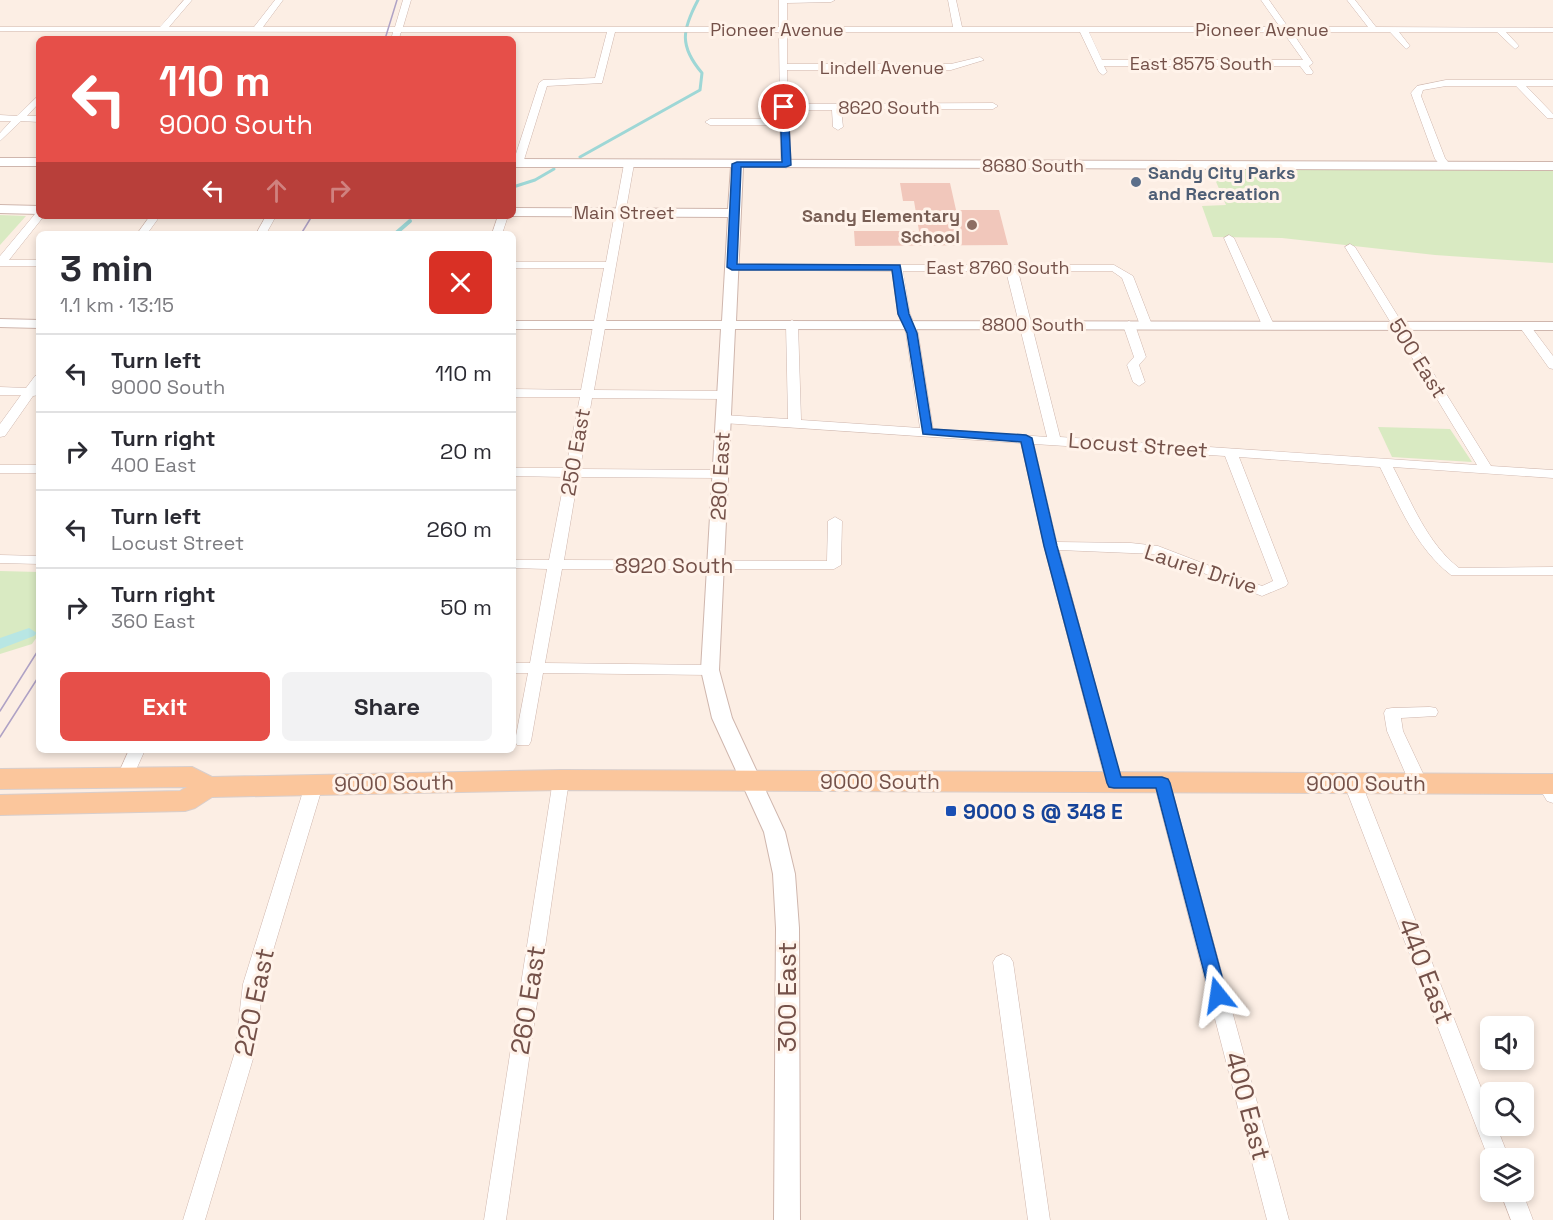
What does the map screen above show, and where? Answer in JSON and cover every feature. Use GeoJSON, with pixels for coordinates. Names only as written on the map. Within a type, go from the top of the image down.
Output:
{"type":"FeatureCollection","features":[{"type":"Feature","properties":{"kind":"main road","name":"9000 South"},"geometry":{"type":"LineString","coordinates":[[0,779],[192,777],[207,787]]}},
{"type":"Feature","properties":{"kind":"main road","name":"9000 South"},"geometry":{"type":"LineString","coordinates":[[0,805],[185,801],[207,787],[561,780],[1419,784],[1551,788]]}},
{"type":"Feature","properties":{"kind":"street"},"geometry":{"type":"LineString","coordinates":[[162,29],[188,0]]}},
{"type":"Feature","properties":{"kind":"street"},"geometry":{"type":"LineString","coordinates":[[257,29],[279,0]]}},
{"type":"Feature","properties":{"kind":"street"},"geometry":{"type":"LineString","coordinates":[[396,36],[407,0]]}},
{"type":"Feature","properties":{"kind":"street"},"geometry":{"type":"LineString","coordinates":[[786,165],[783,0],[831,0]]}},
{"type":"Feature","properties":{"kind":"street"},"geometry":{"type":"LineString","coordinates":[[952,0],[958,29]]}},
{"type":"Feature","properties":{"kind":"street"},"geometry":{"type":"LineString","coordinates":[[1265,0],[1309,63],[1303,63]]}},
{"type":"Feature","properties":{"kind":"street"},"geometry":{"type":"LineString","coordinates":[[1351,0],[1374,30]]}},
{"type":"Feature","properties":{"kind":"street"},"geometry":{"type":"LineString","coordinates":[[516,160],[543,83],[599,81],[612,28]]}},
{"type":"Feature","properties":{"kind":"street","name":"Pioneer Avenue"},"geometry":{"type":"LineString","coordinates":[[0,29],[1553,30]]}},
{"type":"Feature","properties":{"kind":"street"},"geometry":{"type":"LineString","coordinates":[[218,36],[224,29]]}},
{"type":"Feature","properties":{"kind":"street"},"geometry":{"type":"LineString","coordinates":[[348,36],[350,29]]}},
{"type":"Feature","properties":{"kind":"street","name":"East 8575 South"},"geometry":{"type":"LineString","coordinates":[[1083,29],[1101,68],[1203,68],[1303,63]]}},
{"type":"Feature","properties":{"kind":"street"},"geometry":{"type":"LineString","coordinates":[[1392,30],[1406,46]]}},
{"type":"Feature","properties":{"kind":"street"},"geometry":{"type":"LineString","coordinates":[[1498,30],[1515,46]]}},
{"type":"Feature","properties":{"kind":"street","name":"Lindell Avenue"},"geometry":{"type":"LineString","coordinates":[[783,67],[951,67],[980,60]]}},
{"type":"Feature","properties":{"kind":"street"},"geometry":{"type":"LineString","coordinates":[[1303,63],[1309,72]]}},
{"type":"Feature","properties":{"kind":"street"},"geometry":{"type":"LineString","coordinates":[[1518,83],[1550,116]]}},
{"type":"Feature","properties":{"kind":"street"},"geometry":{"type":"LineString","coordinates":[[1446,166],[1440,159],[1416,93],[1420,88],[1430,84],[1553,83]]}},
{"type":"Feature","properties":{"kind":"street"},"geometry":{"type":"LineString","coordinates":[[0,138],[36,101]]}},
{"type":"Feature","properties":{"kind":"street","name":"8620 South"},"geometry":{"type":"LineString","coordinates":[[784,107],[993,106]]}},
{"type":"Feature","properties":{"kind":"street"},"geometry":{"type":"LineString","coordinates":[[836,107],[837,127]]}},
{"type":"Feature","properties":{"kind":"street"},"geometry":{"type":"LineString","coordinates":[[0,118],[36,119]]}},
{"type":"Feature","properties":{"kind":"street"},"geometry":{"type":"LineString","coordinates":[[710,122],[785,122]]}},
{"type":"Feature","properties":{"kind":"street"},"geometry":{"type":"LineString","coordinates":[[0,162],[36,162]]}},
{"type":"Feature","properties":{"kind":"street","name":"8680 South"},"geometry":{"type":"LineString","coordinates":[[516,163],[1553,166]]}},
{"type":"Feature","properties":{"kind":"street","name":"250 East"},"geometry":{"type":"LineString","coordinates":[[524,741],[535,669],[629,164]]}},
{"type":"Feature","properties":{"kind":"street","name":"280 East"},"geometry":{"type":"LineString","coordinates":[[737,164],[710,670],[717,711],[750,780]]}},
{"type":"Feature","properties":{"kind":"street"},"geometry":{"type":"LineString","coordinates":[[0,209],[36,210]]}},
{"type":"Feature","properties":{"kind":"street","name":"Main Street"},"geometry":{"type":"LineString","coordinates":[[516,212],[734,213]]}},
{"type":"Feature","properties":{"kind":"street"},"geometry":{"type":"LineString","coordinates":[[0,263],[37,219]]}},
{"type":"Feature","properties":{"kind":"street"},"geometry":{"type":"LineString","coordinates":[[1229,238],[1268,325]]}},
{"type":"Feature","properties":{"kind":"street","name":"500 East"},"geometry":{"type":"LineString","coordinates":[[1350,247],[1486,469]]}},
{"type":"Feature","properties":{"kind":"street"},"geometry":{"type":"LineString","coordinates":[[0,263],[36,263]]}},
{"type":"Feature","properties":{"kind":"street"},"geometry":{"type":"LineString","coordinates":[[516,265],[609,265]]}},
{"type":"Feature","properties":{"kind":"street","name":"East 8760 South"},"geometry":{"type":"LineString","coordinates":[[732,267],[1106,267],[1120,269],[1127,276],[1146,325]]}},
{"type":"Feature","properties":{"kind":"street"},"geometry":{"type":"LineString","coordinates":[[897,267],[927,432]]}},
{"type":"Feature","properties":{"kind":"street"},"geometry":{"type":"LineString","coordinates":[[1011,267],[1054,440]]}},
{"type":"Feature","properties":{"kind":"street"},"geometry":{"type":"LineString","coordinates":[[0,323],[36,324]]}},
{"type":"Feature","properties":{"kind":"street","name":"8800 South"},"geometry":{"type":"LineString","coordinates":[[516,324],[1553,326]]}},
{"type":"Feature","properties":{"kind":"street"},"geometry":{"type":"LineString","coordinates":[[792,324],[795,423]]}},
{"type":"Feature","properties":{"kind":"street"},"geometry":{"type":"LineString","coordinates":[[1129,325],[1140,357],[1133,365],[1139,382]]}},
{"type":"Feature","properties":{"kind":"street"},"geometry":{"type":"LineString","coordinates":[[1525,326],[1553,365]]}},
{"type":"Feature","properties":{"kind":"street"},"geometry":{"type":"LineString","coordinates":[[0,392],[35,392]]}},
{"type":"Feature","properties":{"kind":"street"},"geometry":{"type":"LineString","coordinates":[[0,433],[35,392]]}},
{"type":"Feature","properties":{"kind":"street"},"geometry":{"type":"LineString","coordinates":[[516,393],[724,395]]}},
{"type":"Feature","properties":{"kind":"street","name":"Locust Street"},"geometry":{"type":"LineString","coordinates":[[723,418],[1553,474]]}},
{"type":"Feature","properties":{"kind":"street"},"geometry":{"type":"LineString","coordinates":[[1026,438],[1051,546],[1114,783]]}},
{"type":"Feature","properties":{"kind":"street","name":"Laurel Drive"},"geometry":{"type":"LineString","coordinates":[[1051,546],[1131,547],[1158,550],[1262,591],[1281,583],[1230,451]]}},
{"type":"Feature","properties":{"kind":"street"},"geometry":{"type":"LineString","coordinates":[[1384,462],[1429,545],[1445,565],[1456,572],[1553,571]]}},
{"type":"Feature","properties":{"kind":"street"},"geometry":{"type":"LineString","coordinates":[[0,469],[36,469]]}},
{"type":"Feature","properties":{"kind":"street"},"geometry":{"type":"LineString","coordinates":[[516,472],[720,474]]}},
{"type":"Feature","properties":{"kind":"street","name":"8920 South"},"geometry":{"type":"LineString","coordinates":[[516,564],[834,565],[835,521]]}},
{"type":"Feature","properties":{"kind":"street"},"geometry":{"type":"LineString","coordinates":[[0,559],[36,560]]}},
{"type":"Feature","properties":{"kind":"street"},"geometry":{"type":"LineString","coordinates":[[516,669],[710,670]]}},
{"type":"Feature","properties":{"kind":"street"},"geometry":{"type":"LineString","coordinates":[[1419,784],[1395,732],[1392,713],[1430,712]]}},
{"type":"Feature","properties":{"kind":"street"},"geometry":{"type":"LineString","coordinates":[[124,779],[136,753]]}},
{"type":"Feature","properties":{"kind":"street","name":"260 East"},"geometry":{"type":"LineString","coordinates":[[495,1220],[561,780]]}},
{"type":"Feature","properties":{"kind":"street","name":"300 East"},"geometry":{"type":"LineString","coordinates":[[750,780],[777,836],[782,858],[786,905],[787,1220]]}},
{"type":"Feature","properties":{"kind":"street","name":"400 East"},"geometry":{"type":"LineString","coordinates":[[1162,783],[1278,1220]]}},
{"type":"Feature","properties":{"kind":"street","name":"440 East"},"geometry":{"type":"LineString","coordinates":[[1353,784],[1494,1148]]}},
{"type":"Feature","properties":{"kind":"street","name":"220 East"},"geometry":{"type":"LineString","coordinates":[[194,1220],[245,1052],[253,984],[314,785]]}},
{"type":"Feature","properties":{"kind":"street"},"geometry":{"type":"LineString","coordinates":[[1003,962],[1039,1220]]}},
{"type":"Feature","properties":{"kind":"street"},"geometry":{"type":"LineString","coordinates":[[1515,1202],[1522,1220]]}},
{"type":"Feature","properties":{"kind":"green space"},"geometry":{"type":"Polygon","coordinates":[[[1208,163],[1553,164],[1553,263],[1435,255],[1282,238],[1213,237],[1202,206],[1226,205],[1208,163]]]}},
{"type":"Feature","properties":{"kind":"green space"},"geometry":{"type":"Polygon","coordinates":[[[0,215],[26,216],[0,245],[0,215]]]}},
{"type":"Feature","properties":{"kind":"green space"},"geometry":{"type":"Polygon","coordinates":[[[1378,427],[1450,429],[1472,462],[1392,457],[1378,427]]]}},
{"type":"Feature","properties":{"kind":"green space"},"geometry":{"type":"Polygon","coordinates":[[[0,571],[36,572],[36,638],[32,644],[0,654],[0,571]]]}},
{"type":"Feature","properties":{"kind":"building","name":"Sandy Elementary School"},"geometry":{"type":"Polygon","coordinates":[[[900,183],[950,183],[956,210],[999,210],[1008,245],[855,246],[854,231],[919,231],[914,201],[903,201],[900,183]]]}},
{"type":"Feature","properties":{"kind":"waterway"},"geometry":{"type":"LineString","coordinates":[[580,157],[700,90],[702,73],[689,54],[685,38],[689,20],[698,0]]}},
{"type":"Feature","properties":{"kind":"waterway"},"geometry":{"type":"LineString","coordinates":[[516,186],[535,180],[554,169]]}},
{"type":"Feature","properties":{"kind":"waterway"},"geometry":{"type":"LineString","coordinates":[[398,231],[410,221]]}},
{"type":"Feature","properties":{"kind":"waterway"},"geometry":{"type":"LineString","coordinates":[[0,644],[29,633]]}},
{"type":"Feature","properties":{"kind":"tram line"},"geometry":{"type":"LineString","coordinates":[[386,36],[397,0]]}},
{"type":"Feature","properties":{"kind":"tram line"},"geometry":{"type":"LineString","coordinates":[[303,231],[310,219]]}},
{"type":"Feature","properties":{"kind":"tram line"},"geometry":{"type":"LineString","coordinates":[[0,711],[36,654]]}},
{"type":"Feature","properties":{"kind":"tram line"},"geometry":{"type":"LineString","coordinates":[[0,737],[36,681]]}},
{"type":"Feature","properties":{"kind":"place","name":"Sandy City Parks and Recreation"},"geometry":{"type":"Point","coordinates":[1136,182]}},
{"type":"Feature","properties":{"kind":"place","name":"Sandy Elementary School"},"geometry":{"type":"Point","coordinates":[972,225]}},
{"type":"Feature","properties":{"kind":"place","name":"9000 S @ 348 E"},"geometry":{"type":"Point","coordinates":[951,811]}},
{"type":"Feature","properties":{"kind":"route"},"geometry":{"type":"LineString","coordinates":[[784,107],[786,165],[737,164],[732,267],[897,267],[900,297],[912,333],[927,432],[1026,438],[1051,546],[1114,783],[1162,783],[1218,995]]}}]}
